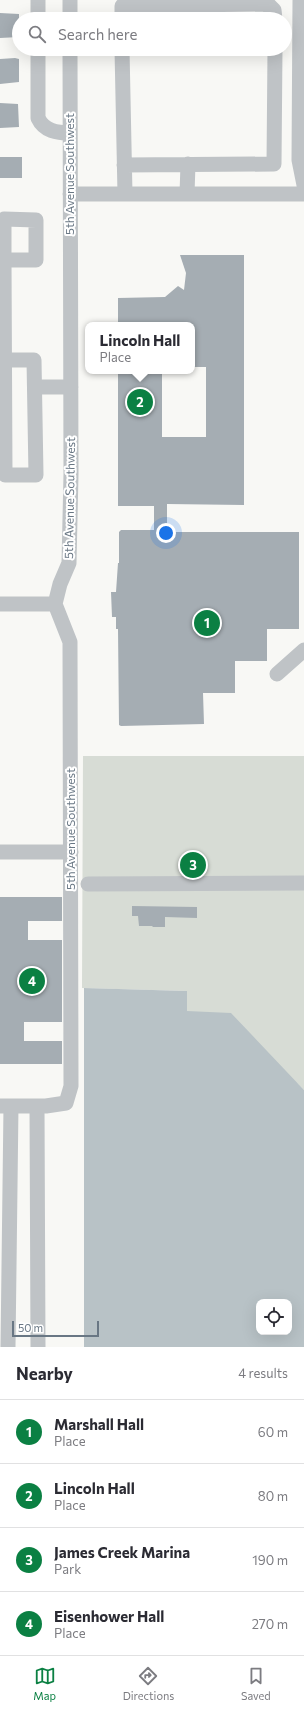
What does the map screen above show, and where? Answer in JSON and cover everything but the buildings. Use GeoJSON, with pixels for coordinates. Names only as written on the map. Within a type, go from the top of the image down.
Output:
{"type":"FeatureCollection","features":[{"type":"Feature","properties":{"kind":"street"},"geometry":{"type":"LineString","coordinates":[[38,0],[38,12]]}},
{"type":"Feature","properties":{"kind":"street"},"geometry":{"type":"LineString","coordinates":[[70,0],[70,12]]}},
{"type":"Feature","properties":{"kind":"street"},"geometry":{"type":"LineString","coordinates":[[302,0],[299,160],[304,185]]}},
{"type":"Feature","properties":{"kind":"street"},"geometry":{"type":"LineString","coordinates":[[122,12],[122,6],[263,4],[270,6],[274,12]]}},
{"type":"Feature","properties":{"kind":"street"},"geometry":{"type":"LineString","coordinates":[[38,56],[38,118],[46,128],[58,133],[70,133]]}},
{"type":"Feature","properties":{"kind":"street","name":"5th Avenue Southwest"},"geometry":{"type":"LineString","coordinates":[[37,1106],[66,1103],[72,1086],[70,642],[55,604],[60,584],[69,563],[71,387],[70,56]]}},
{"type":"Feature","properties":{"kind":"street"},"geometry":{"type":"LineString","coordinates":[[122,56],[124,194]]}},
{"type":"Feature","properties":{"kind":"street"},"geometry":{"type":"LineString","coordinates":[[124,165],[274,164],[275,56]]}},
{"type":"Feature","properties":{"kind":"street"},"geometry":{"type":"LineString","coordinates":[[187,194],[188,164]]}},
{"type":"Feature","properties":{"kind":"street"},"geometry":{"type":"LineString","coordinates":[[70,194],[304,194]]}},
{"type":"Feature","properties":{"kind":"street"},"geometry":{"type":"LineString","coordinates":[[4,260],[36,260],[36,220],[4,219],[2,244],[4,260],[5,360],[3,458],[6,475],[36,475],[34,360],[5,360]]}},
{"type":"Feature","properties":{"kind":"street"},"geometry":{"type":"LineString","coordinates":[[35,387],[71,387]]}},
{"type":"Feature","properties":{"kind":"street"},"geometry":{"type":"LineString","coordinates":[[0,604],[55,604]]}},
{"type":"Feature","properties":{"kind":"street"},"geometry":{"type":"LineString","coordinates":[[277,674],[304,650]]}},
{"type":"Feature","properties":{"kind":"street"},"geometry":{"type":"LineString","coordinates":[[0,852],[71,852]]}},
{"type":"Feature","properties":{"kind":"street"},"geometry":{"type":"LineString","coordinates":[[88,884],[304,883]]}},
{"type":"Feature","properties":{"kind":"street"},"geometry":{"type":"LineString","coordinates":[[8,1347],[5,1106],[37,1106],[38,1347]]}},
{"type":"Feature","properties":{"kind":"shaded area"},"geometry":{"type":"Polygon","coordinates":[[[83,756],[304,756],[304,1090],[298,1084],[187,1011],[187,991],[82,988],[83,756]]]}},
{"type":"Feature","properties":{"kind":"shaded area"},"geometry":{"type":"Polygon","coordinates":[[[84,988],[187,991],[187,1011],[231,1013],[304,1090],[304,1347],[84,1347],[84,988]]]}},
{"type":"Feature","properties":{"kind":"place","name":"Lincoln Hall"},"geometry":{"type":"Point","coordinates":[140,402]}},
{"type":"Feature","properties":{"kind":"place","name":"Marshall Hall"},"geometry":{"type":"Point","coordinates":[207,623]}},
{"type":"Feature","properties":{"kind":"place","name":"James Creek Marina"},"geometry":{"type":"Point","coordinates":[193,865]}},
{"type":"Feature","properties":{"kind":"place","name":"Eisenhower Hall"},"geometry":{"type":"Point","coordinates":[32,981]}}]}
